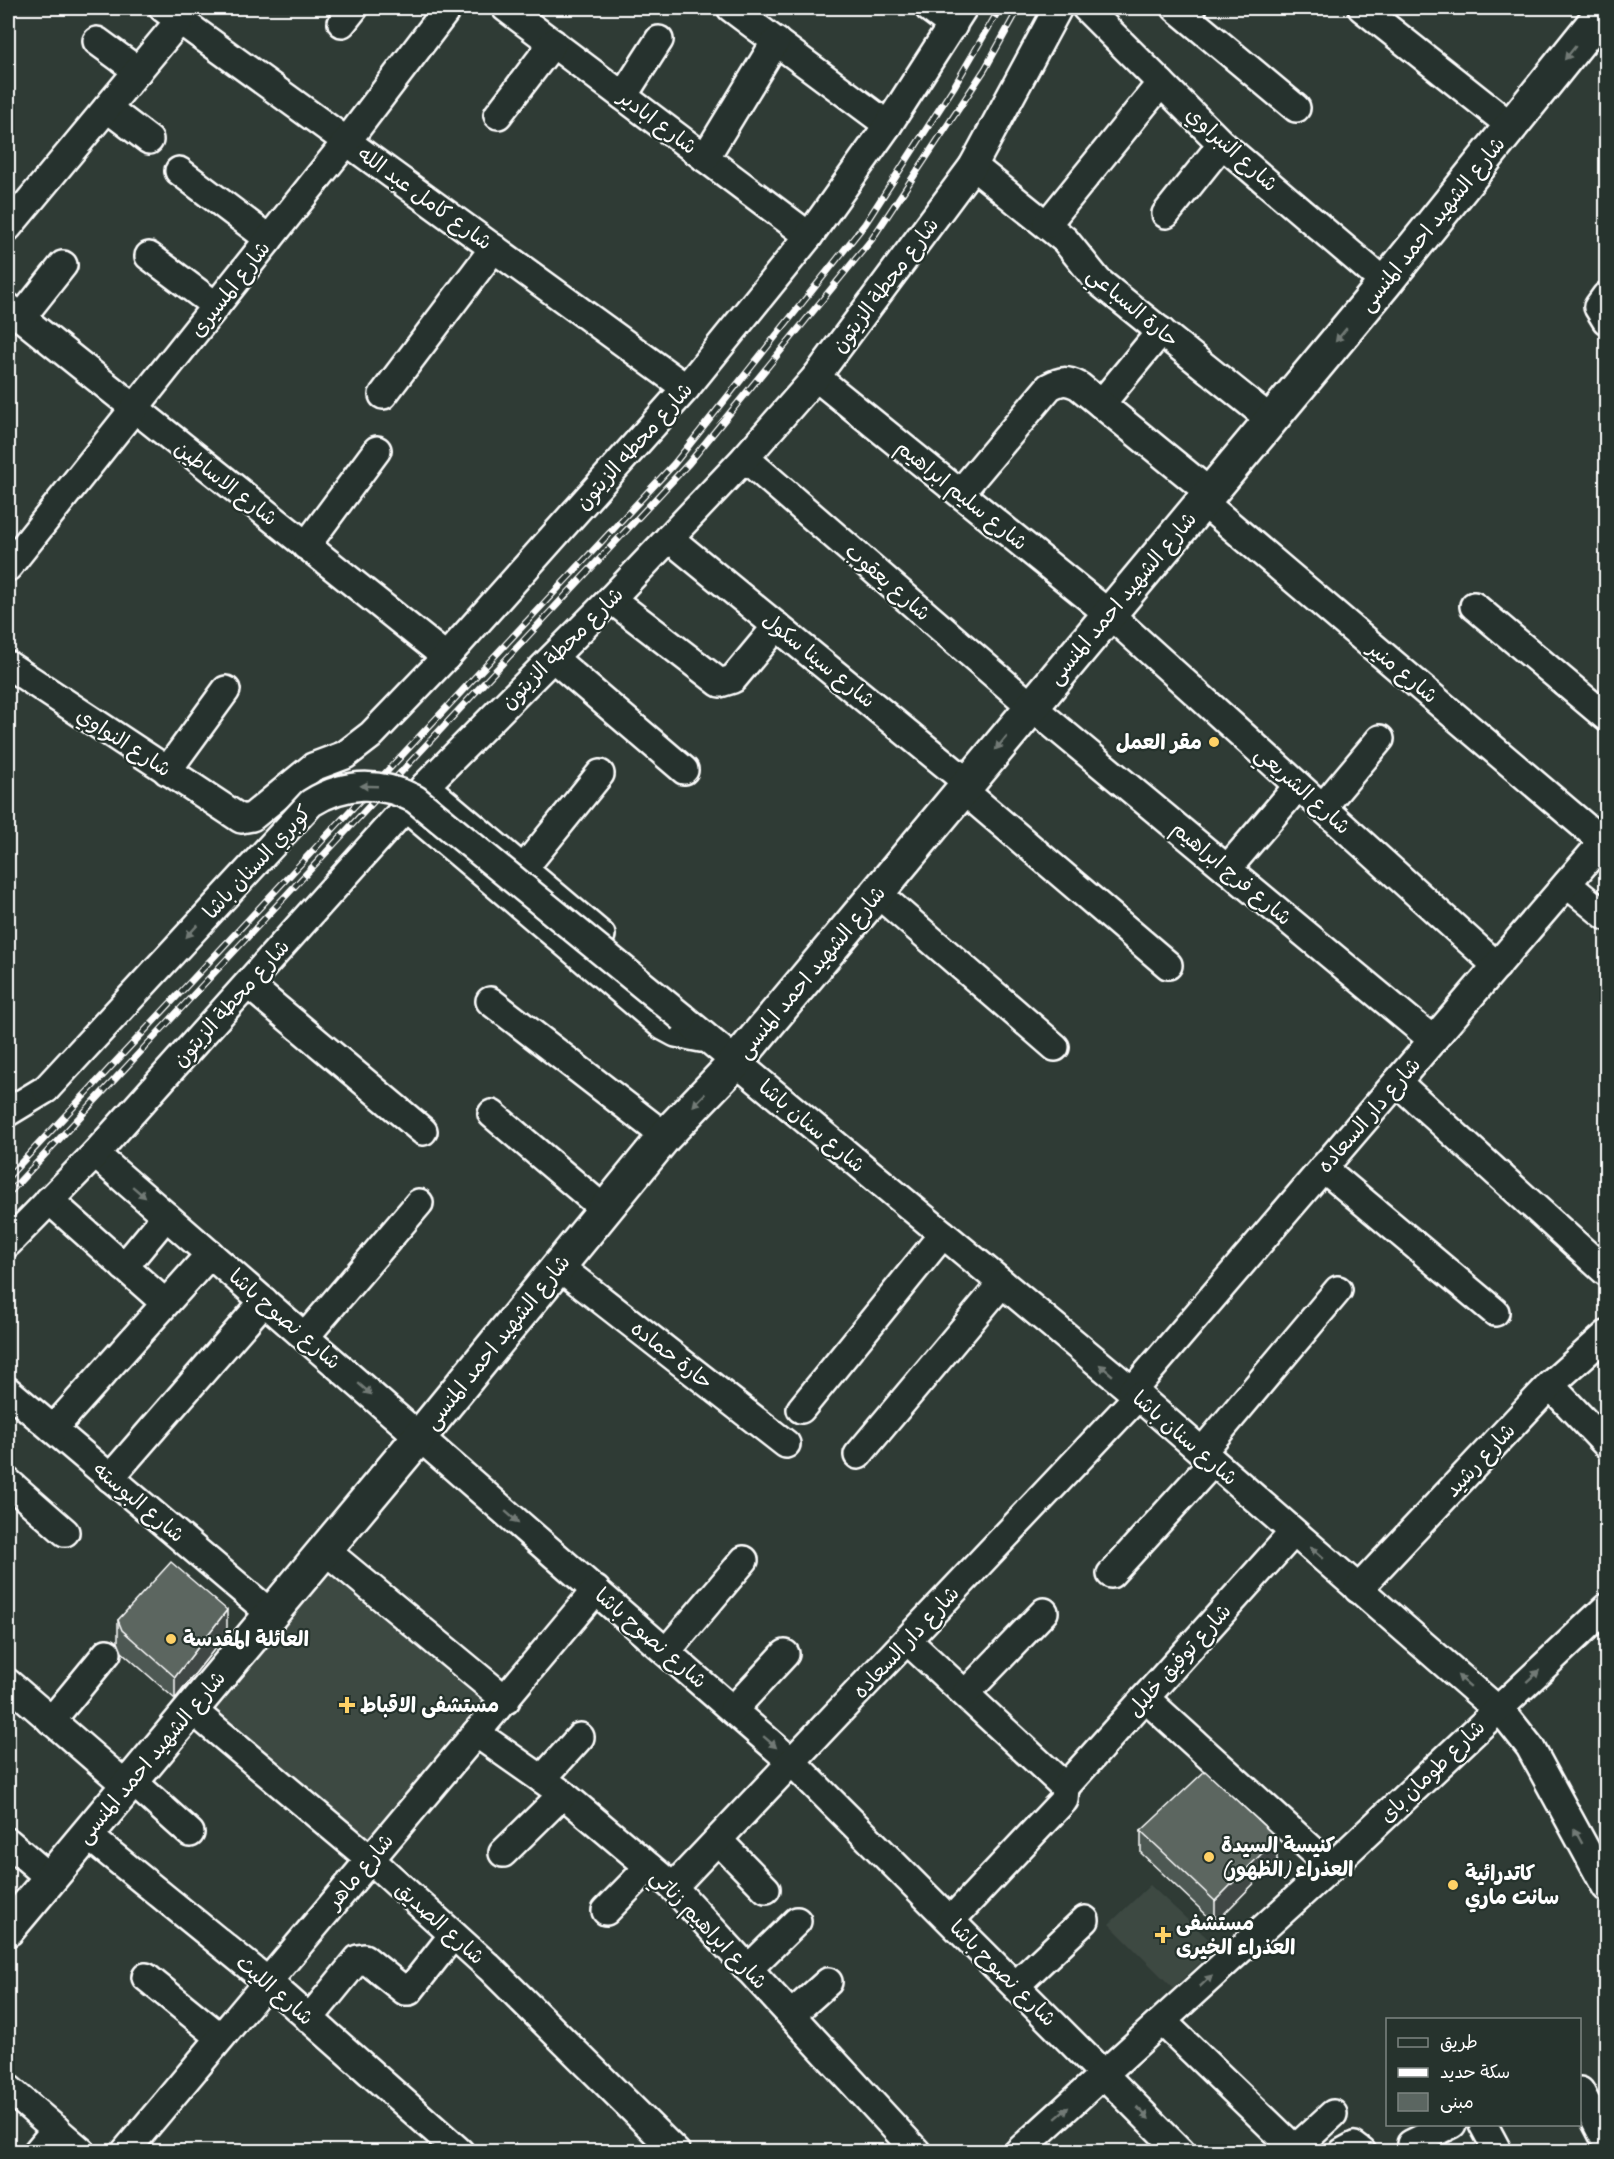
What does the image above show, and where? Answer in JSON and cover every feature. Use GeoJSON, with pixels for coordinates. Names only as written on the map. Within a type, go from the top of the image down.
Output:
{"type":"FeatureCollection","features":[{"type":"Feature","properties":{"kind":"main road","name":"شارع الشهيد احمد المنسى"},"geometry":{"type":"LineString","coordinates":[[8,1929],[420,1436],[665,1136],[735,1063],[1385,283],[1606,8]]}},
{"type":"Feature","properties":{"kind":"street","name":"شارع المسيرى"},"geometry":{"type":"LineString","coordinates":[[8,567],[347,141],[448,8]]}},
{"type":"Feature","properties":{"kind":"street","name":"شارع ابادير"},"geometry":{"type":"LineString","coordinates":[[506,8],[809,236]]}},
{"type":"Feature","properties":{"kind":"street"},"geometry":{"type":"LineString","coordinates":[[731,8],[888,125]]}},
{"type":"Feature","properties":{"kind":"street"},"geometry":{"type":"LineString","coordinates":[[929,8],[958,17]]}},
{"type":"Feature","properties":{"kind":"street","name":"شارع محطة الزيتون"},"geometry":{"type":"LineString","coordinates":[[8,1243],[95,1154],[249,985],[425,786],[611,599],[745,458],[816,377],[973,166],[1058,8]]}},
{"type":"Feature","properties":{"kind":"street","name":"شارع النبراوي"},"geometry":{"type":"LineString","coordinates":[[1086,8],[1222,144],[1385,283]]}},
{"type":"Feature","properties":{"kind":"street"},"geometry":{"type":"LineString","coordinates":[[1176,8],[1296,108]]}},
{"type":"Feature","properties":{"kind":"street"},"geometry":{"type":"LineString","coordinates":[[1362,8],[1511,126]]}},
{"type":"Feature","properties":{"kind":"street","name":"شارع كامل عبد الله"},"geometry":{"type":"LineString","coordinates":[[172,14],[686,388]]}},
{"type":"Feature","properties":{"kind":"street"},"geometry":{"type":"LineString","coordinates":[[8,227],[138,71],[172,14]]}},
{"type":"Feature","properties":{"kind":"street","name":"شارع محطه الزيتون"},"geometry":{"type":"LineString","coordinates":[[241,819],[252,818],[313,767],[345,755],[371,735],[446,657],[686,388],[809,236],[888,125],[958,17]]}},
{"type":"Feature","properties":{"kind":"street"},"geometry":{"type":"LineString","coordinates":[[623,96],[659,40]]}},
{"type":"Feature","properties":{"kind":"street"},"geometry":{"type":"LineString","coordinates":[[97,41],[138,71]]}},
{"type":"Feature","properties":{"kind":"street"},"geometry":{"type":"LineString","coordinates":[[705,158],[776,41]]}},
{"type":"Feature","properties":{"kind":"street"},"geometry":{"type":"LineString","coordinates":[[498,115],[553,43]]}},
{"type":"Feature","properties":{"kind":"street"},"geometry":{"type":"LineString","coordinates":[[1047,224],[1161,83]]}},
{"type":"Feature","properties":{"kind":"street"},"geometry":{"type":"LineString","coordinates":[[107,108],[148,140]]}},
{"type":"Feature","properties":{"kind":"street"},"geometry":{"type":"LineString","coordinates":[[1166,214],[1222,144]]}},
{"type":"Feature","properties":{"kind":"street","name":"حارة السباعي"},"geometry":{"type":"LineString","coordinates":[[973,166],[1065,240],[1098,280],[1270,420]]}},
{"type":"Feature","properties":{"kind":"street"},"geometry":{"type":"LineString","coordinates":[[180,171],[269,239]]}},
{"type":"Feature","properties":{"kind":"street"},"geometry":{"type":"LineString","coordinates":[[383,395],[494,248]]}},
{"type":"Feature","properties":{"kind":"street"},"geometry":{"type":"LineString","coordinates":[[148,256],[216,306]]}},
{"type":"Feature","properties":{"kind":"street"},"geometry":{"type":"LineString","coordinates":[[14,313],[63,265]]}},
{"type":"Feature","properties":{"kind":"street"},"geometry":{"type":"LineString","coordinates":[[1606,296],[1598,307],[1606,320]]}},
{"type":"Feature","properties":{"kind":"street","name":"شارع الاساطين"},"geometry":{"type":"LineString","coordinates":[[14,313],[446,657]]}},
{"type":"Feature","properties":{"kind":"street"},"geometry":{"type":"LineString","coordinates":[[1101,404],[1161,331]]}},
{"type":"Feature","properties":{"kind":"street","name":"شارع سليم ابراهيم"},"geometry":{"type":"LineString","coordinates":[[816,377],[1109,614]]}},
{"type":"Feature","properties":{"kind":"street","name":"شارع منير"},"geometry":{"type":"LineString","coordinates":[[960,493],[1049,387],[1059,381],[1070,381],[1101,404],[1605,840]]}},
{"type":"Feature","properties":{"kind":"street"},"geometry":{"type":"LineString","coordinates":[[306,546],[377,450]]}},
{"type":"Feature","properties":{"kind":"street","name":"شارع يعقوب"},"geometry":{"type":"LineString","coordinates":[[745,458],[1032,707]]}},
{"type":"Feature","properties":{"kind":"street","name":"شارع سينا سكول"},"geometry":{"type":"LineString","coordinates":[[669,538],[777,626],[965,786],[1168,965]]}},
{"type":"Feature","properties":{"kind":"street"},"geometry":{"type":"LineString","coordinates":[[611,599],[720,683],[734,679],[777,626]]}},
{"type":"Feature","properties":{"kind":"street"},"geometry":{"type":"LineString","coordinates":[[1474,606],[1606,717]]}},
{"type":"Feature","properties":{"kind":"street","name":"شارع الشريعي"},"geometry":{"type":"LineString","coordinates":[[1109,614],[1497,966]]}},
{"type":"Feature","properties":{"kind":"street"},"geometry":{"type":"LineString","coordinates":[[553,658],[684,770]]}},
{"type":"Feature","properties":{"kind":"street","name":"شارع النواوي"},"geometry":{"type":"LineString","coordinates":[[8,665],[241,819]]}},
{"type":"Feature","properties":{"kind":"street"},"geometry":{"type":"LineString","coordinates":[[167,771],[226,690]]}},
{"type":"Feature","properties":{"kind":"street","name":"شارع فرج ابراهيم"},"geometry":{"type":"LineString","coordinates":[[1032,707],[1433,1040]]}},
{"type":"Feature","properties":{"kind":"street"},"geometry":{"type":"LineString","coordinates":[[1323,808],[1380,740]]}},
{"type":"Feature","properties":{"kind":"street"},"geometry":{"type":"LineString","coordinates":[[524,868],[600,774]]}},
{"type":"Feature","properties":{"kind":"street","name":"كوبري السنان باشا"},"geometry":{"type":"LineString","coordinates":[[8,1112],[46,1089],[311,803],[324,795],[354,786],[386,787],[415,799],[682,1018]]}},
{"type":"Feature","properties":{"kind":"street","name":"شارع سنان باشا"},"geometry":{"type":"LineString","coordinates":[[425,786],[524,868],[692,1014],[705,1039]]}},
{"type":"Feature","properties":{"kind":"street"},"geometry":{"type":"LineString","coordinates":[[1227,869],[1298,786]]}},
{"type":"Feature","properties":{"kind":"street","name":"شارع سنان باشا"},"geometry":{"type":"LineString","coordinates":[[406,808],[663,1026],[676,1033],[705,1039]]}},
{"type":"Feature","properties":{"kind":"street","name":"شارع دار السعاده"},"geometry":{"type":"LineString","coordinates":[[673,1887],[908,1641],[1135,1394],[1323,1168],[1605,840]]}},
{"type":"Feature","properties":{"kind":"street"},"geometry":{"type":"LineString","coordinates":[[1567,884],[1606,916]]}},
{"type":"Feature","properties":{"kind":"street"},"geometry":{"type":"LineString","coordinates":[[877,893],[1055,1047]]}},
{"type":"Feature","properties":{"kind":"street"},"geometry":{"type":"LineString","coordinates":[[249,985],[423,1131]]}},
{"type":"Feature","properties":{"kind":"street"},"geometry":{"type":"LineString","coordinates":[[490,1001],[665,1136]]}},
{"type":"Feature","properties":{"kind":"street","name":"شارع سنان باشا"},"geometry":{"type":"LineString","coordinates":[[682,1018],[1135,1394],[1497,1709],[1530,1747],[1606,1887]]}},
{"type":"Feature","properties":{"kind":"street"},"geometry":{"type":"LineString","coordinates":[[1397,1082],[1606,1272]]}},
{"type":"Feature","properties":{"kind":"street"},"geometry":{"type":"LineString","coordinates":[[492,1114],[604,1209]]}},
{"type":"Feature","properties":{"kind":"street","name":"شارع نصوح باشا"},"geometry":{"type":"LineString","coordinates":[[95,1154],[792,1762],[1181,2151]]}},
{"type":"Feature","properties":{"kind":"street"},"geometry":{"type":"LineString","coordinates":[[1323,1168],[1495,1312]]}},
{"type":"Feature","properties":{"kind":"street"},"geometry":{"type":"LineString","coordinates":[[49,1200],[165,1303]]}},
{"type":"Feature","properties":{"kind":"street"},"geometry":{"type":"LineString","coordinates":[[305,1337],[419,1203]]}},
{"type":"Feature","properties":{"kind":"street"},"geometry":{"type":"LineString","coordinates":[[124,1267],[166,1216]]}},
{"type":"Feature","properties":{"kind":"street"},"geometry":{"type":"LineString","coordinates":[[801,1409],[943,1234]]}},
{"type":"Feature","properties":{"kind":"street"},"geometry":{"type":"LineString","coordinates":[[53,1429],[210,1254]]}},
{"type":"Feature","properties":{"kind":"street","name":"حارة حماده"},"geometry":{"type":"LineString","coordinates":[[558,1266],[786,1444]]}},
{"type":"Feature","properties":{"kind":"street"},"geometry":{"type":"LineString","coordinates":[[858,1455],[1002,1283]]}},
{"type":"Feature","properties":{"kind":"street"},"geometry":{"type":"LineString","coordinates":[[1111,1574],[1207,1457],[1338,1290]]}},
{"type":"Feature","properties":{"kind":"street"},"geometry":{"type":"LineString","coordinates":[[110,1478],[264,1301]]}},
{"type":"Feature","properties":{"kind":"street","name":"شارع رشيد"},"geometry":{"type":"LineString","coordinates":[[1358,1589],[1550,1385],[1605,1339]]}},
{"type":"Feature","properties":{"kind":"street"},"geometry":{"type":"LineString","coordinates":[[1550,1385],[1606,1444]]}},
{"type":"Feature","properties":{"kind":"street","name":"شارع البوسته"},"geometry":{"type":"LineString","coordinates":[[8,1391],[271,1614]]}},
{"type":"Feature","properties":{"kind":"street"},"geometry":{"type":"LineString","coordinates":[[8,1482],[65,1532]]}},
{"type":"Feature","properties":{"kind":"street","name":"شارع توفيق خليل"},"geometry":{"type":"LineString","coordinates":[[951,1920],[1293,1533]]}},
{"type":"Feature","properties":{"kind":"street"},"geometry":{"type":"LineString","coordinates":[[325,1550],[506,1700]]}},
{"type":"Feature","properties":{"kind":"street"},"geometry":{"type":"LineString","coordinates":[[666,1652],[744,1560]]}},
{"type":"Feature","properties":{"kind":"street","name":"شارع ماهر"},"geometry":{"type":"LineString","coordinates":[[124,2151],[506,1700],[596,1590]]}},
{"type":"Feature","properties":{"kind":"street","name":"شارع طومان باى"},"geometry":{"type":"LineString","coordinates":[[1032,2147],[1105,2075],[1606,1610]]}},
{"type":"Feature","properties":{"kind":"street"},"geometry":{"type":"LineString","coordinates":[[966,1693],[1044,1612]]}},
{"type":"Feature","properties":{"kind":"street"},"geometry":{"type":"LineString","coordinates":[[908,1641],[966,1693],[1064,1793]]}},
{"type":"Feature","properties":{"kind":"street"},"geometry":{"type":"LineString","coordinates":[[51,1720],[107,1653]]}},
{"type":"Feature","properties":{"kind":"street"},"geometry":{"type":"LineString","coordinates":[[733,1710],[785,1654]]}},
{"type":"Feature","properties":{"kind":"street"},"geometry":{"type":"LineString","coordinates":[[8,1683],[190,1833]]}},
{"type":"Feature","properties":{"kind":"street"},"geometry":{"type":"LineString","coordinates":[[1145,1698],[1330,1867]]}},
{"type":"Feature","properties":{"kind":"street","name":"شارع الصديق"},"geometry":{"type":"LineString","coordinates":[[191,1709],[370,1859],[605,2079],[676,2151]]}},
{"type":"Feature","properties":{"kind":"street","name":"شارع ابراهيم زناتي"},"geometry":{"type":"LineString","coordinates":[[476,1733],[553,1786],[673,1887],[918,2151]]}},
{"type":"Feature","properties":{"kind":"street"},"geometry":{"type":"LineString","coordinates":[[503,1853],[553,1786],[580,1737]]}},
{"type":"Feature","properties":{"kind":"street","name":"شارع الليث"},"geometry":{"type":"LineString","coordinates":[[86,1834],[267,1981],[460,2151]]}},
{"type":"Feature","properties":{"kind":"street"},"geometry":{"type":"LineString","coordinates":[[718,1840],[766,1889]]}},
{"type":"Feature","properties":{"kind":"street"},"geometry":{"type":"LineString","coordinates":[[8,1842],[50,1878]]}},
{"type":"Feature","properties":{"kind":"street"},"geometry":{"type":"LineString","coordinates":[[606,1911],[649,1867]]}},
{"type":"Feature","properties":{"kind":"street"},"geometry":{"type":"LineString","coordinates":[[1016,1985],[1085,1920]]}},
{"type":"Feature","properties":{"kind":"street"},"geometry":{"type":"LineString","coordinates":[[748,1969],[797,1921]]}},
{"type":"Feature","properties":{"kind":"street"},"geometry":{"type":"LineString","coordinates":[[309,2019],[358,1959],[364,1959],[405,1991],[409,1991],[453,1935]]}},
{"type":"Feature","properties":{"kind":"street"},"geometry":{"type":"LineString","coordinates":[[146,1977],[220,2037]]}},
{"type":"Feature","properties":{"kind":"street"},"geometry":{"type":"LineString","coordinates":[[791,2015],[828,1982]]}},
{"type":"Feature","properties":{"kind":"street"},"geometry":{"type":"LineString","coordinates":[[1163,2022],[1297,2150],[1333,2114]]}},
{"type":"Feature","properties":{"kind":"street"},"geometry":{"type":"LineString","coordinates":[[8,2088],[82,2151]]}},
{"type":"Feature","properties":{"kind":"street"},"geometry":{"type":"LineString","coordinates":[[1581,2093],[1606,2141]]}},
{"type":"Feature","properties":{"kind":"street"},"geometry":{"type":"LineString","coordinates":[[1411,2144],[1448,2126]]}},
{"type":"Feature","properties":{"kind":"street"},"geometry":{"type":"LineString","coordinates":[[1484,2126],[1498,2151]]}},
{"type":"Feature","properties":{"kind":"street"},"geometry":{"type":"LineString","coordinates":[[37,2151],[56,2129]]}},
{"type":"Feature","properties":{"kind":"street"},"geometry":{"type":"LineString","coordinates":[[1343,2151],[1354,2146],[1362,2151]]}},
{"type":"Feature","properties":{"kind":"street"},"geometry":{"type":"LineString","coordinates":[[1599,2151],[1606,2147]]}},
{"type":"Feature","properties":{"kind":"shaded area","name":"مستشفى الاقباط"},"geometry":{"type":"Polygon","coordinates":[[[331,1562],[490,1701],[367,1845],[204,1709],[331,1562]]]}},
{"type":"Feature","properties":{"kind":"shaded area","name":"مستشفى العذراء الخيرى"},"geometry":{"type":"Polygon","coordinates":[[[1150,1885],[1217,1947],[1173,1988],[1109,1924],[1150,1885]]]}},
{"type":"Feature","properties":{"kind":"building","name":"العائلة المقدسة"},"geometry":{"type":"Polygon","coordinates":[[[171,1562],[227,1610],[175,1677],[122,1630],[118,1620],[171,1562]]]}},
{"type":"Feature","properties":{"kind":"building","name":"كنيسة السيدة العذراء (الظهور)"},"geometry":{"type":"Polygon","coordinates":[[[1205,1771],[1277,1838],[1215,1901],[1141,1831],[1205,1771]]]}},
{"type":"Feature","properties":{"kind":"railway"},"geometry":{"type":"LineString","coordinates":[[8,1177],[674,464],[865,224],[955,85],[1000,8]]}},
{"type":"Feature","properties":{"kind":"railway"},"geometry":{"type":"LineString","coordinates":[[8,1194],[689,463],[872,239],[985,69],[1019,8]]}},
{"type":"Feature","properties":{"kind":"place","name":"مقر العمل"},"geometry":{"type":"Point","coordinates":[1214,742]}},
{"type":"Feature","properties":{"kind":"place","name":"العائلة المقدسة"},"geometry":{"type":"Point","coordinates":[171,1639]}},
{"type":"Feature","properties":{"kind":"place","name":"مستشفى الاقباط"},"geometry":{"type":"Point","coordinates":[347,1705]}},
{"type":"Feature","properties":{"kind":"place","name":"كنيسة السيدة العذراء (الظهور)"},"geometry":{"type":"Point","coordinates":[1209,1857]}},
{"type":"Feature","properties":{"kind":"place","name":"كاتدرائية سانت ماري"},"geometry":{"type":"Point","coordinates":[1453,1885]}},
{"type":"Feature","properties":{"kind":"place","name":"مستشفى العذراء الخيرى"},"geometry":{"type":"Point","coordinates":[1163,1935]}}]}
